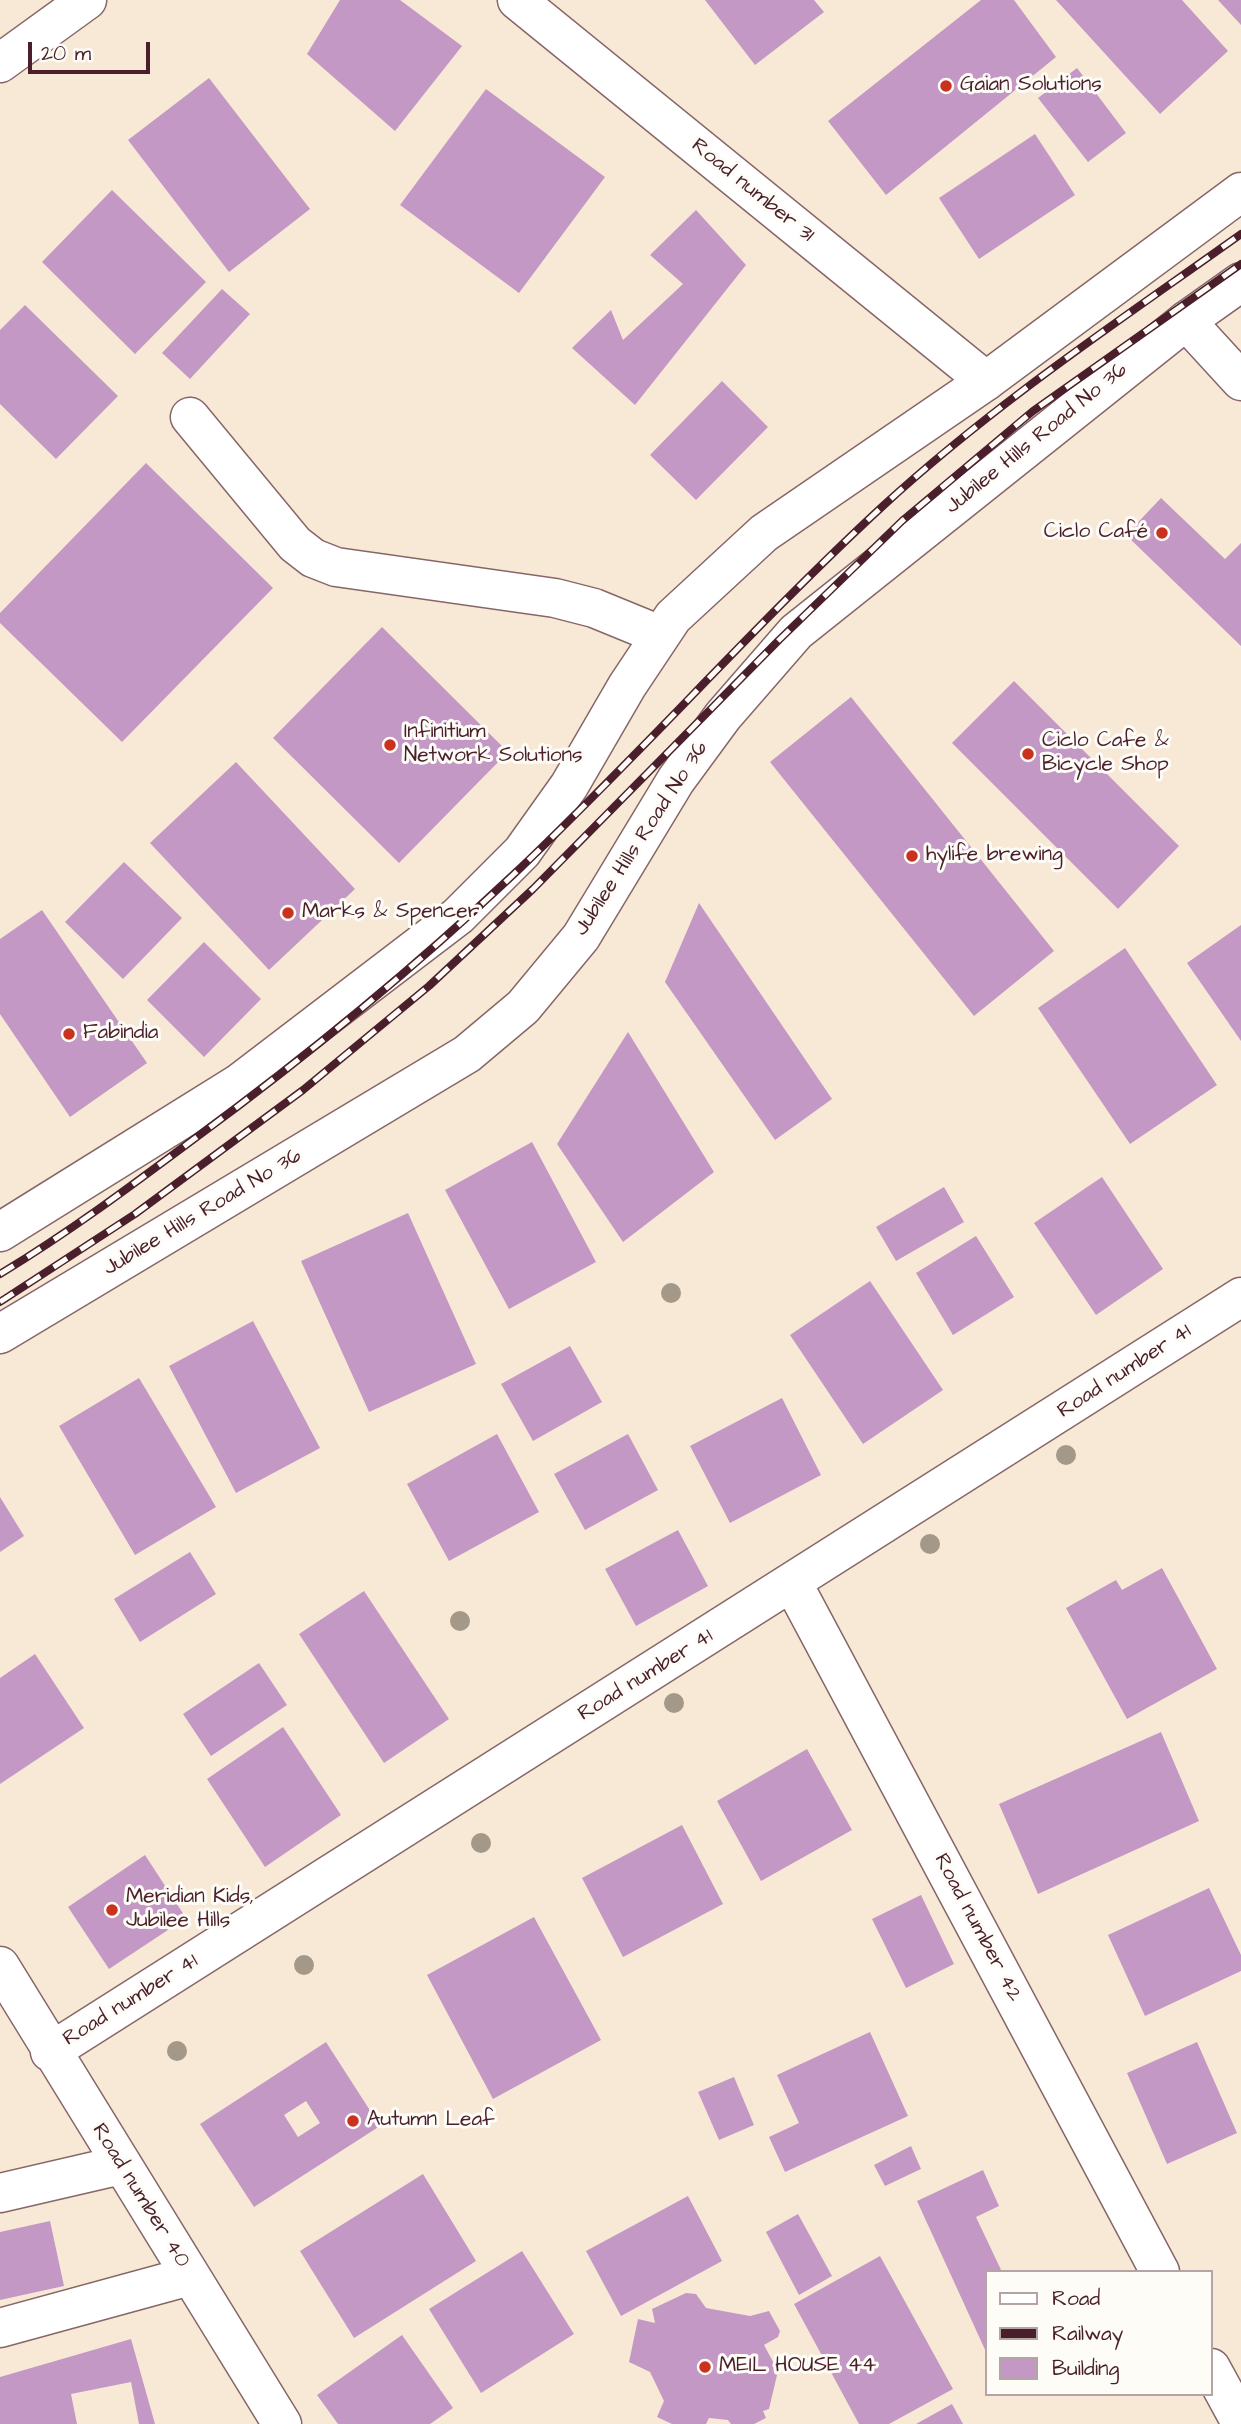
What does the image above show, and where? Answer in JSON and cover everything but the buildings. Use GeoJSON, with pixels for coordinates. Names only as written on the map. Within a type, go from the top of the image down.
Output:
{"type":"FeatureCollection","features":[{"type":"Feature","properties":{"kind":"street"},"geometry":{"type":"LineString","coordinates":[[0,63],[87,0]]}},
{"type":"Feature","properties":{"kind":"street","name":"Road number 31"},"geometry":{"type":"LineString","coordinates":[[517,0],[986,381]]}},
{"type":"Feature","properties":{"kind":"street"},"geometry":{"type":"LineString","coordinates":[[0,1232],[238,1084],[458,916],[522,852],[569,786],[673,617],[764,533],[986,381],[1241,192]]}},
{"type":"Feature","properties":{"kind":"street","name":"Jubilee Hills Road No 36"},"geometry":{"type":"LineString","coordinates":[[0,1334],[467,1054],[523,1007],[581,937],[676,780],[715,726],[796,632],[1186,321],[1241,282]]}},
{"type":"Feature","properties":{"kind":"street"},"geometry":{"type":"LineString","coordinates":[[1186,321],[1241,381]]}},
{"type":"Feature","properties":{"kind":"street"},"geometry":{"type":"LineString","coordinates":[[190,417],[295,544],[313,558],[336,567],[555,598],[594,608],[660,635]]}},
{"type":"Feature","properties":{"kind":"street","name":"Road number 41"},"geometry":{"type":"LineString","coordinates":[[50,2052],[793,1584],[1241,1297]]}},
{"type":"Feature","properties":{"kind":"street","name":"Road number 42"},"geometry":{"type":"LineString","coordinates":[[793,1584],[1159,2270]]}},
{"type":"Feature","properties":{"kind":"street","name":"Road number 40"},"geometry":{"type":"LineString","coordinates":[[0,1966],[50,2052],[282,2424]]}},
{"type":"Feature","properties":{"kind":"street"},"geometry":{"type":"LineString","coordinates":[[0,2193],[121,2165]]}},
{"type":"Feature","properties":{"kind":"street"},"geometry":{"type":"LineString","coordinates":[[0,2328],[190,2276]]}},
{"type":"Feature","properties":{"kind":"street"},"geometry":{"type":"LineString","coordinates":[[1213,2372],[1241,2423]]}},
{"type":"Feature","properties":{"kind":"railway"},"geometry":{"type":"LineString","coordinates":[[0,1274],[75,1226],[147,1174],[358,1011],[514,874],[790,596],[926,468],[1058,364],[1241,234]]}},
{"type":"Feature","properties":{"kind":"railway"},"geometry":{"type":"LineString","coordinates":[[0,1302],[135,1214],[303,1090],[429,986],[533,889],[779,640],[902,521],[1033,411],[1241,264]]}},
{"type":"Feature","properties":{"kind":"place","name":"Gaian Solutions"},"geometry":{"type":"Point","coordinates":[946,86]}},
{"type":"Feature","properties":{"kind":"place","name":"Ciclo Café"},"geometry":{"type":"Point","coordinates":[1162,533]}},
{"type":"Feature","properties":{"kind":"place","name":"Infinitium Network Solutions"},"geometry":{"type":"Point","coordinates":[390,745]}},
{"type":"Feature","properties":{"kind":"place","name":"Ciclo Cafe & Bicycle Shop"},"geometry":{"type":"Point","coordinates":[1028,754]}},
{"type":"Feature","properties":{"kind":"place","name":"hylife brewing"},"geometry":{"type":"Point","coordinates":[912,856]}},
{"type":"Feature","properties":{"kind":"place","name":"Marks & Spencer"},"geometry":{"type":"Point","coordinates":[288,913]}},
{"type":"Feature","properties":{"kind":"place","name":"Fabindia"},"geometry":{"type":"Point","coordinates":[69,1034]}},
{"type":"Feature","properties":{"kind":"place","name":"Meridian Kids, Jubilee Hills"},"geometry":{"type":"Point","coordinates":[112,1910]}},
{"type":"Feature","properties":{"kind":"place","name":"Autumn Leaf"},"geometry":{"type":"Point","coordinates":[353,2121]}},
{"type":"Feature","properties":{"kind":"place","name":"MEIL HOUSE 44"},"geometry":{"type":"Point","coordinates":[705,2367]}}]}
